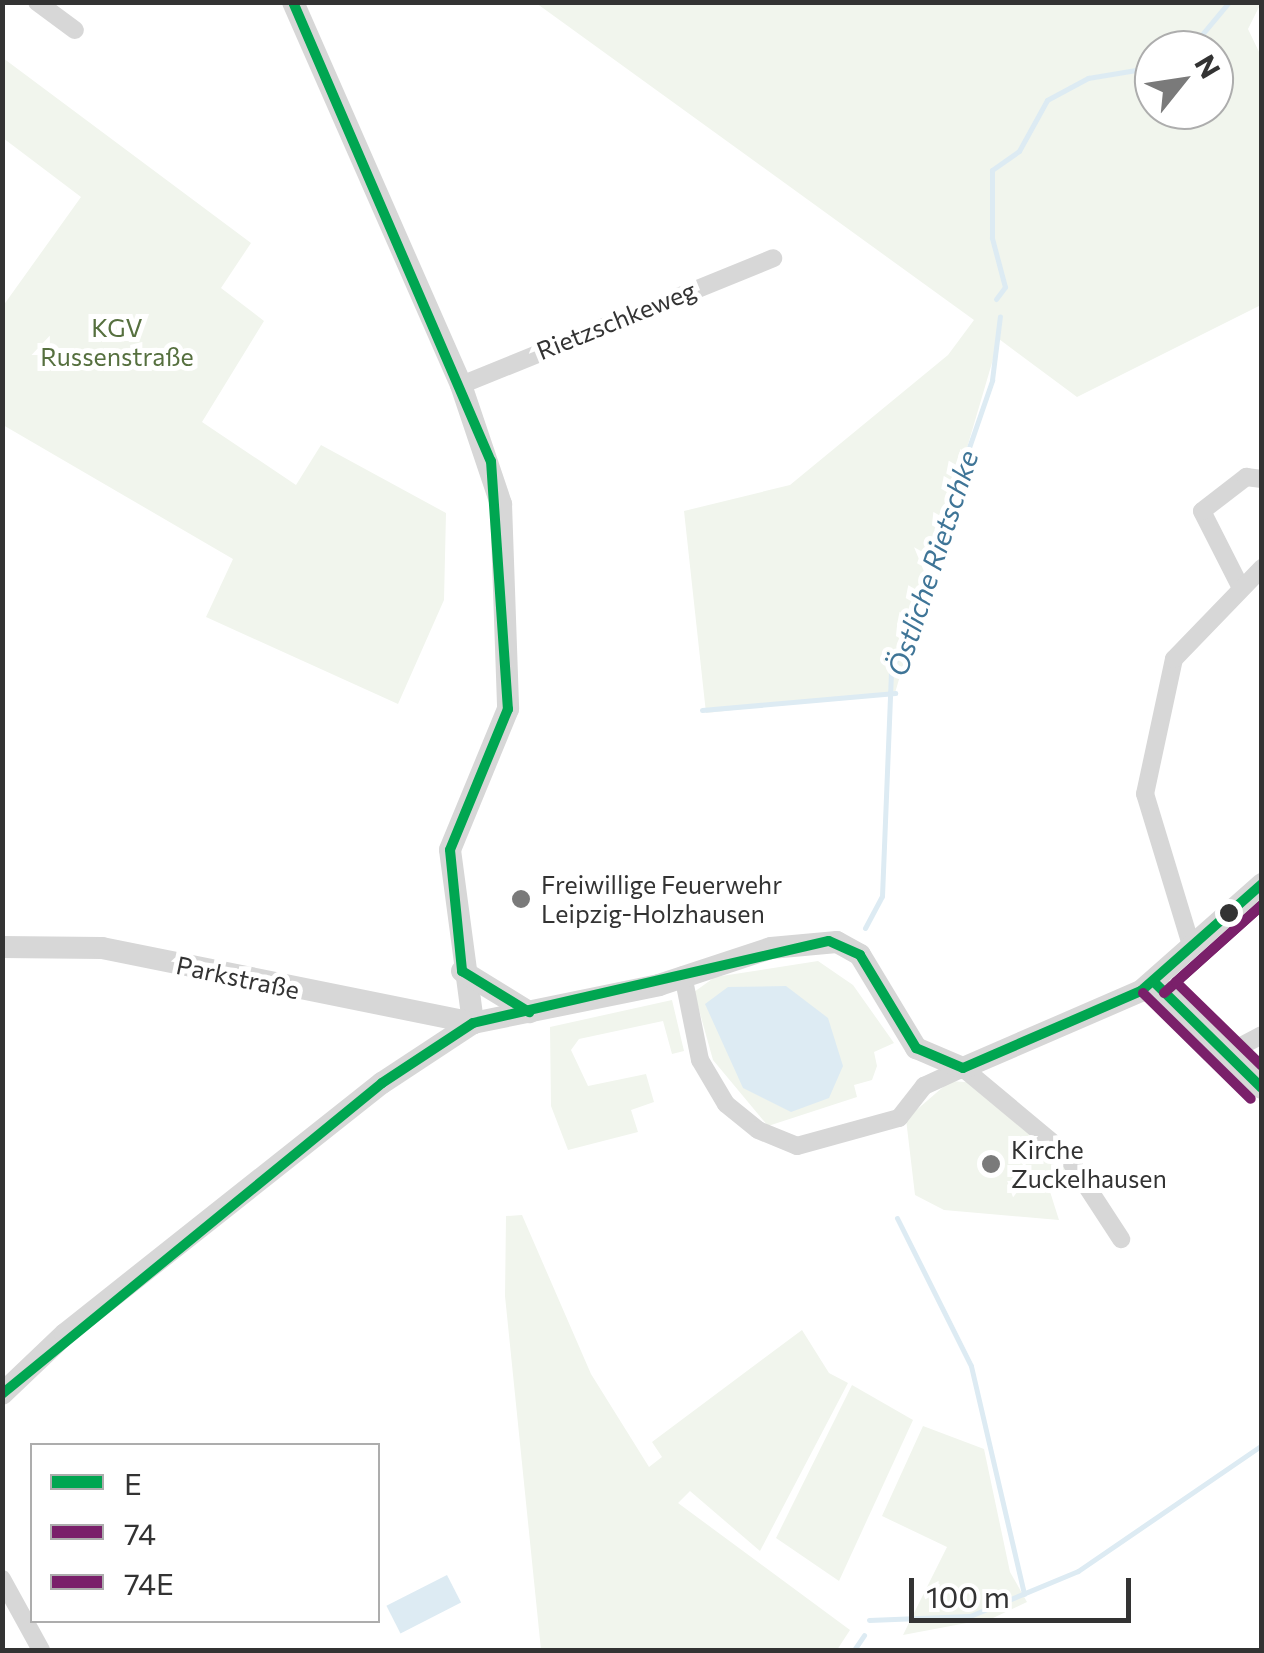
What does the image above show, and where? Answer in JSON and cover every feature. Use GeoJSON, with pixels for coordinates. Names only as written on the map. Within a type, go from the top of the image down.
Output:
{"type":"FeatureCollection","features":[{"type":"Feature","properties":{"kind":"street"},"geometry":{"type":"LineString","coordinates":[[37,2],[75,30]]}},
{"type":"Feature","properties":{"kind":"street"},"geometry":{"type":"LineString","coordinates":[[293,2],[461,385],[501,504],[508,694],[504,732],[450,850],[462,971],[473,1023]]}},
{"type":"Feature","properties":{"kind":"street","name":"Rietzschkeweg"},"geometry":{"type":"LineString","coordinates":[[461,385],[773,258]]}},
{"type":"Feature","properties":{"kind":"street"},"geometry":{"type":"LineString","coordinates":[[1241,588],[1202,510],[1246,477],[1262,479]]}},
{"type":"Feature","properties":{"kind":"street"},"geometry":{"type":"LineString","coordinates":[[1191,945],[1145,794],[1174,660],[1262,568]]}},
{"type":"Feature","properties":{"kind":"street"},"geometry":{"type":"LineString","coordinates":[[683,976],[700,1060],[726,1104],[758,1130],[797,1146],[899,1118],[924,1086],[1154,982],[1262,884]]}},
{"type":"Feature","properties":{"kind":"street"},"geometry":{"type":"LineString","coordinates":[[2,1394],[382,1083],[473,1023],[683,976],[771,948],[848,945],[916,1048],[963,1068],[1065,1152],[1121,1239]]}},
{"type":"Feature","properties":{"kind":"street","name":"Parkstraße"},"geometry":{"type":"LineString","coordinates":[[2,946],[102,948],[473,1023]]}},
{"type":"Feature","properties":{"kind":"street"},"geometry":{"type":"LineString","coordinates":[[462,971],[528,1012]]}},
{"type":"Feature","properties":{"kind":"street"},"geometry":{"type":"LineString","coordinates":[[1154,982],[1262,1088]]}},
{"type":"Feature","properties":{"kind":"street"},"geometry":{"type":"LineString","coordinates":[[1228,1053],[1262,1035]]}},
{"type":"Feature","properties":{"kind":"street"},"geometry":{"type":"LineString","coordinates":[[2,1578],[41,1650]]}},
{"type":"Feature","properties":{"kind":"green space"},"geometry":{"type":"Polygon","coordinates":[[[536,3],[1261,3],[1248,29],[1261,56],[1261,305],[1077,397],[999,339],[895,693],[706,713],[684,511],[790,485],[948,355],[974,320],[536,3]]]}},
{"type":"Feature","properties":{"kind":"green space","name":"KGV Russenstraße"},"geometry":{"type":"Polygon","coordinates":[[[3,58],[251,243],[221,288],[264,321],[202,422],[296,485],[321,445],[446,513],[444,600],[398,704],[206,617],[233,559],[3,425],[3,306],[81,197],[3,138],[3,58]]]}},
{"type":"Feature","properties":{"kind":"green space"},"geometry":{"type":"Polygon","coordinates":[[[818,961],[853,985],[894,1043],[874,1052],[877,1066],[872,1080],[854,1085],[857,1097],[768,1126],[713,1060],[694,992],[715,977],[818,961]]]}},
{"type":"Feature","properties":{"kind":"green space"},"geometry":{"type":"Polygon","coordinates":[[[672,1000],[684,1051],[672,1054],[663,1021],[579,1039],[571,1050],[588,1086],[646,1074],[654,1102],[631,1110],[638,1132],[568,1150],[551,1106],[550,1027],[672,1000]]]}},
{"type":"Feature","properties":{"kind":"green space"},"geometry":{"type":"Polygon","coordinates":[[[950,1081],[979,1083],[1067,1161],[1067,1171],[1046,1179],[1059,1220],[944,1210],[915,1195],[906,1119],[950,1081]]]}},
{"type":"Feature","properties":{"kind":"green space"},"geometry":{"type":"Polygon","coordinates":[[[522,1215],[591,1374],[649,1467],[662,1457],[652,1442],[802,1330],[829,1373],[848,1383],[760,1551],[690,1491],[678,1503],[850,1630],[837,1650],[541,1650],[505,1296],[506,1216],[522,1215]]]}},
{"type":"Feature","properties":{"kind":"green space"},"geometry":{"type":"Polygon","coordinates":[[[852,1385],[913,1420],[839,1581],[776,1538],[852,1385]]]}},
{"type":"Feature","properties":{"kind":"green space"},"geometry":{"type":"Polygon","coordinates":[[[923,1426],[984,1449],[1010,1572],[1027,1602],[993,1618],[903,1635],[947,1547],[882,1516],[923,1426]]]}},
{"type":"Feature","properties":{"kind":"shaded area"},"geometry":{"type":"Polygon","coordinates":[[[786,986],[828,1018],[843,1066],[829,1098],[791,1112],[743,1088],[705,1004],[728,987],[786,986]]]}},
{"type":"Feature","properties":{"kind":"shaded area"},"geometry":{"type":"Polygon","coordinates":[[[447,1575],[461,1603],[400,1633],[386,1606],[447,1575]]]}},
{"type":"Feature","properties":{"kind":"waterway","name":"Östliche Rietschke"},"geometry":{"type":"LineString","coordinates":[[1206,30],[1229,2]]}},
{"type":"Feature","properties":{"kind":"waterway","name":"Östliche Rietschke"},"geometry":{"type":"LineString","coordinates":[[996,299],[1005,287],[992,238],[992,170],[1019,151],[1047,100],[1088,78],[1134,70]]}},
{"type":"Feature","properties":{"kind":"waterway","name":"Östliche Rietschke"},"geometry":{"type":"LineString","coordinates":[[865,928],[882,896],[891,674],[992,380],[1000,316]]}},
{"type":"Feature","properties":{"kind":"waterway"},"geometry":{"type":"LineString","coordinates":[[702,710],[895,693]]}},
{"type":"Feature","properties":{"kind":"waterway","name":"Östliche Rietschke"},"geometry":{"type":"LineString","coordinates":[[897,1218],[971,1366],[1024,1594]]}},
{"type":"Feature","properties":{"kind":"waterway"},"geometry":{"type":"LineString","coordinates":[[869,1620],[970,1616],[1078,1571],[1262,1445]]}},
{"type":"Feature","properties":{"kind":"waterway","name":"Östliche Rietschke"},"geometry":{"type":"LineString","coordinates":[[854,1650],[864,1635]]}},
{"type":"Feature","properties":{"kind":"transit line","name":"E"},"geometry":{"type":"LineString","coordinates":[[293,2],[491,461],[508,709],[450,850],[462,971],[529,1012]]}},
{"type":"Feature","properties":{"kind":"transit line","name":"E"},"geometry":{"type":"LineString","coordinates":[[2,1394],[382,1083],[473,1023],[829,941],[860,955],[916,1048],[963,1068],[1141,991],[1262,884]]}},
{"type":"Feature","properties":{"kind":"transit line","name":"74"},"geometry":{"type":"LineString","coordinates":[[1164,993],[1262,905]]}},
{"type":"Feature","properties":{"kind":"transit line","name":"74E"},"geometry":{"type":"LineString","coordinates":[[1262,905],[1176,982],[1262,1066]]}},
{"type":"Feature","properties":{"kind":"transit line","name":"E"},"geometry":{"type":"LineString","coordinates":[[1154,982],[1262,1088]]}},
{"type":"Feature","properties":{"kind":"transit line","name":"74"},"geometry":{"type":"LineString","coordinates":[[1143,993],[1251,1099]]}},
{"type":"Feature","properties":{"kind":"place","name":"Freiwillige Feuerwehr Leipzig-Holzhausen"},"geometry":{"type":"Point","coordinates":[521,899]}},
{"type":"Feature","properties":{"kind":"place","name":"Kirche Zuckelhausen"},"geometry":{"type":"Point","coordinates":[991,1164]}}]}
